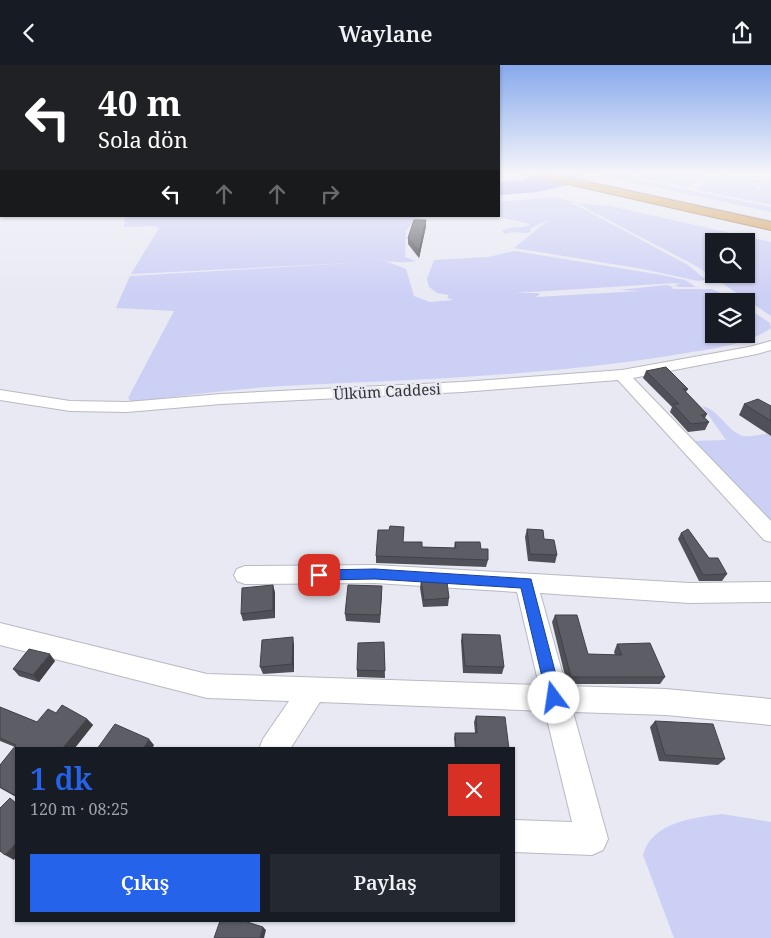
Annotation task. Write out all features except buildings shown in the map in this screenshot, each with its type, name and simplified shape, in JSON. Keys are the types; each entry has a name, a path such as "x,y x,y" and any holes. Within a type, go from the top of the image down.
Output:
{"highway":[{"path":"711,213 771,226"},
{"path":"751,213 771,217"}],"street":[{"name":"Ülküm Caddesi","path":"0,395 70,406 127,407 221,399 462,387 622,375 752,351 771,345"},
{"path":"622,375 771,534"},
{"path":"245,575 375,574 689,593 771,592"},
{"path":"515,836 592,839 554,698 526,583"},
{"path":"0,634 207,686 666,702 771,712"},
{"path":"274,747 312,691"}],"shaded area":[{"path":"500,213 590,213 688,265 705,280 698,281 643,269 514,248 550,219 531,228 530,232 506,234 502,231 509,228 531,224 498,217 500,217"},
{"path":"595,213 640,213 731,233 705,233 705,272"},
{"path":"724,213 738,213 771,220 771,223"},
{"path":"125,217 420,217 422,222 411,225 406,231 405,257 416,261 380,262 388,262 406,269 414,296 430,302 453,300 447,298 449,295 437,293 429,287 427,279 434,260 488,257 515,251 662,275 685,280 696,287 679,287 674,285 681,284 675,283 514,293 540,294 536,297 641,291 619,290 666,285 671,286 673,289 712,289 721,293 705,293 705,343 737,343 674,355 576,368 429,379 263,387 132,402 128,398 174,311 116,308 130,276 370,262 131,274 159,228 152,226 124,227"},
{"path":"755,238 771,242 771,316 755,305 755,293 737,293 722,283 755,283"},
{"path":"755,313 770,323 771,328 755,336"},
{"path":"702,406 714,412 734,431 744,436 771,433 771,521 691,441 726,440"},
{"path":"722,814 771,822 771,938 674,938 643,855 655,835 664,829 686,820"}],"route":[{"path":"319,575 375,574 526,583 554,698"}]}
